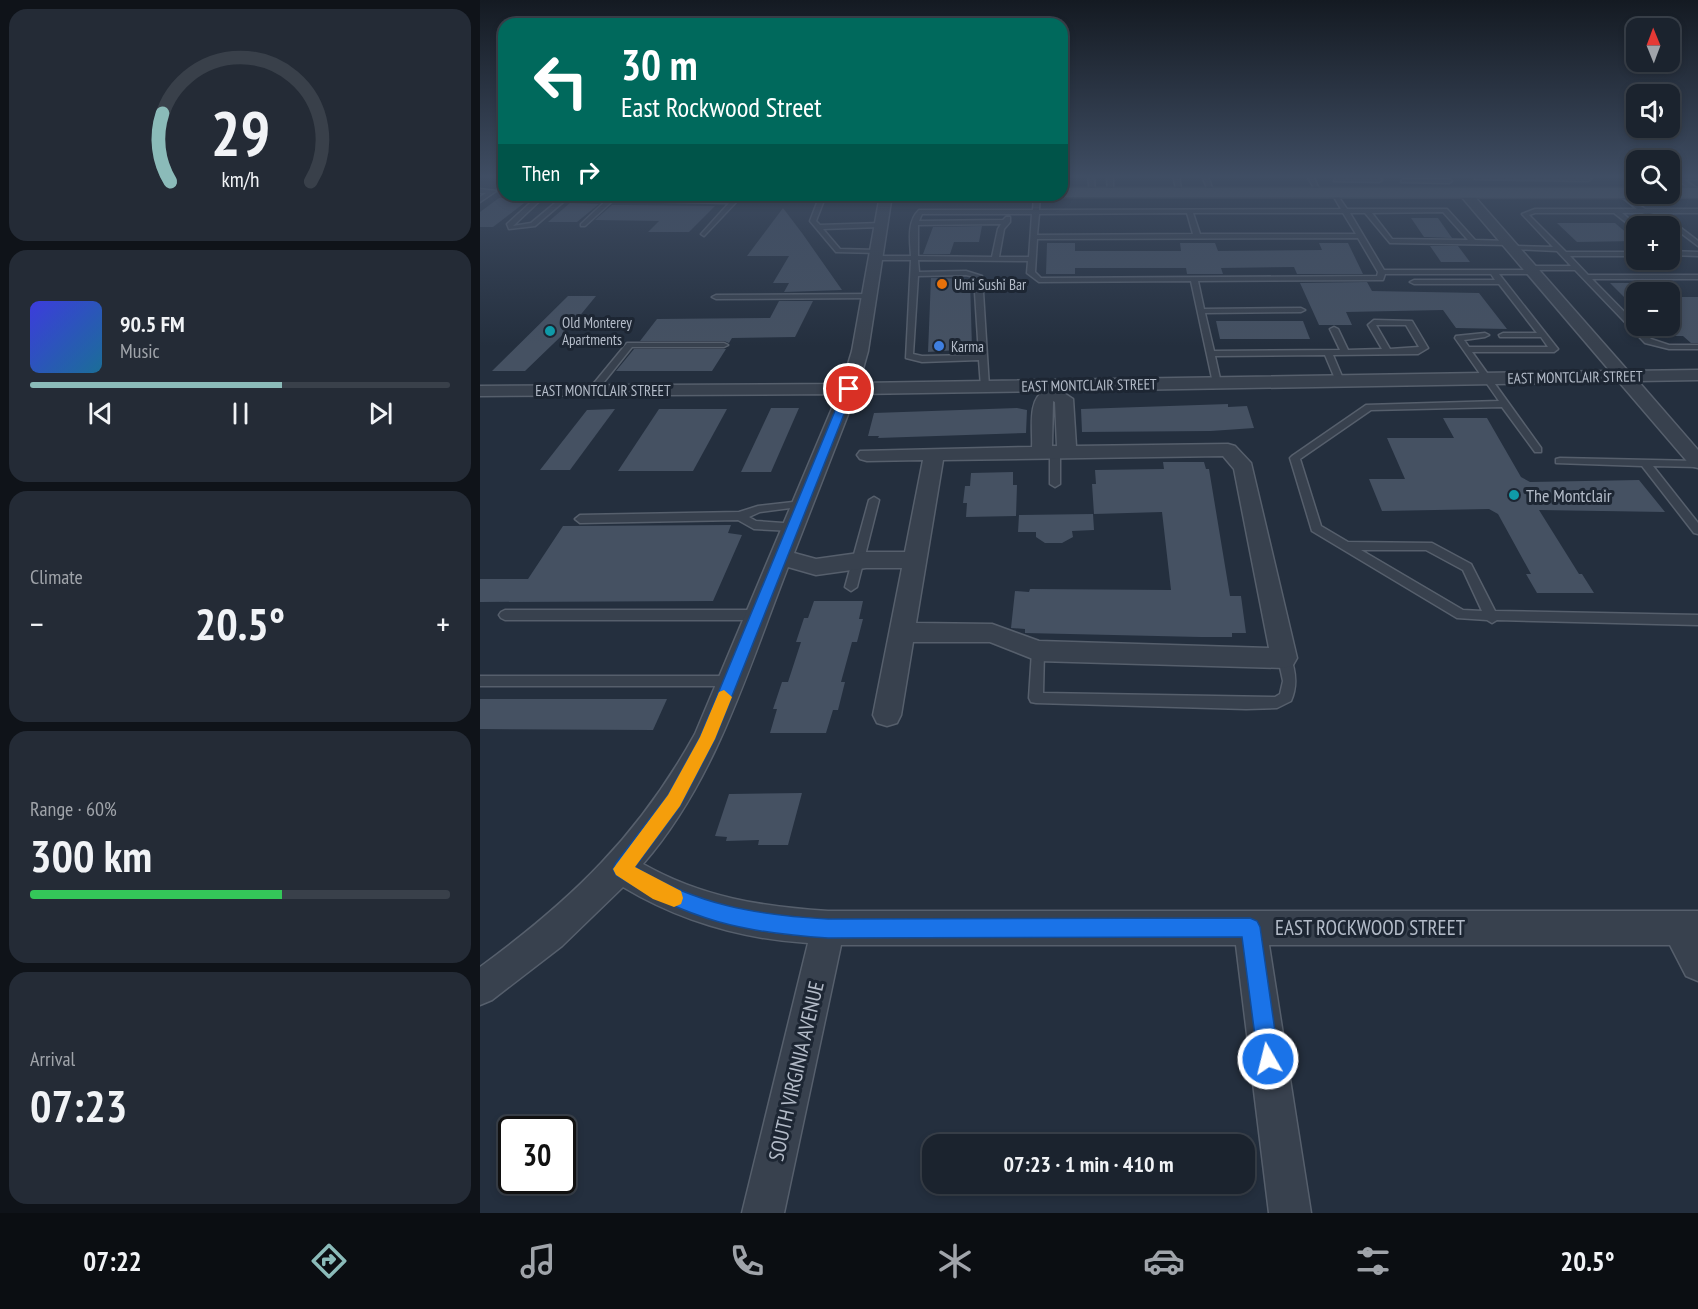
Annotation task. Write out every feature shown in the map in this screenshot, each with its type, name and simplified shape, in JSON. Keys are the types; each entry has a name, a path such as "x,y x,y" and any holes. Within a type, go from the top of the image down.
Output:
{"street":[{"path":"480,988 535,949 622,869 674,800 707,739 757,615 787,561 793,527 849,389 860,351 880,233"},
{"path":"1499,233 1698,463"},
{"name":"EAST MONTCLAIR STREET","path":"480,391 985,387 1052,390 1218,383 1698,375"},
{"path":"1052,390 1043,403 1055,452"},
{"path":"867,455 1228,450 1244,467 1284,658 1038,651 992,633 903,632"},
{"path":"887,715 934,454"},
{"path":"787,561 805,566 846,565 858,561 915,560"},
{"name":"EAST ROCKWOOD STREET","path":"622,869 660,892 739,920 828,928 1689,928"},
{"path":"1250,927 1290,1213"},
{"name":"SOUTH VIRGINIA AVENUE","path":"764,1213 828,928"},
{"path":"1689,928 1698,964"}],"lane":[{"path":"822,233 838,251 913,259 1032,259"},
{"path":"914,233 913,259 915,274 909,356 922,359 983,357"},
{"path":"995,259 1000,233"},
{"path":"1034,233 1031,273 1039,279 1380,278 1382,272 1359,233"},
{"path":"1196,233 1197,237"},
{"path":"1383,233 1387,238 1406,242 1473,242 1561,252 1626,254"},
{"path":"1406,242 1411,235 1456,235 1454,233"},
{"path":"1465,233 1473,242"},
{"path":"1542,233 1648,341 1669,347 1698,347"},
{"path":"1683,233 1698,244"},
{"path":"1034,237 1361,236"},
{"path":"1680,254 1698,254"},
{"path":"1382,272 1493,272 1576,268"},
{"path":"1466,350 1554,349 1493,272"},
{"path":"915,274 966,273 978,276 985,387"},
{"path":"1585,277 1698,277"},
{"path":"1194,279 1218,383"},
{"path":"1414,282 1502,282"},
{"path":"716,297 869,296"},
{"path":"1201,311 1301,310"},
{"path":"1211,354 1418,351 1424,348 1409,323 1374,322 1372,325 1387,351"},
{"path":"1335,329 1345,352"},
{"path":"1485,334 1459,338 1538,450"},
{"path":"1503,334 1544,334"},
{"path":"593,390 630,345 724,345"},
{"path":"1328,352 1340,381"},
{"path":"1505,404 1370,407 1295,458 1316,528 1461,615 1492,618 1698,620"},
{"path":"1055,452 1055,484"},
{"path":"1560,461 1698,463"},
{"path":"1646,464 1698,530"},
{"path":"851,587 874,500"},
{"path":"580,519 740,516 758,509 802,504"},
{"path":"740,516 754,525 793,527"},
{"path":"1344,546 1428,546 1467,567 1492,618"},
{"path":"505,615 757,615"},
{"path":"1038,651 1036,698 1277,702 1286,697 1290,681 1284,658"},
{"path":"480,681 730,681"}],"building":[{"path":"765,233 802,233 842,290 784,292 789,283 773,283 789,256 747,256"},
{"path":"931,233 981,233 979,242 954,242 950,254 923,254"},
{"path":"1421,233 1448,233 1452,238 1424,237"},
{"path":"1567,233 1626,233 1626,241 1577,242"},
{"path":"1047,243 1075,243 1075,251 1181,251 1180,243 1215,243 1218,251 1322,250 1319,243 1348,243 1363,274 1297,274 1294,267 1221,268 1223,274 1187,274 1186,268 1075,268 1075,274 1046,274"},
{"path":"1430,246 1458,246 1470,262 1441,262"},
{"path":"931,278 970,279 972,349 928,352"},
{"path":"1367,282 1372,291 1479,293 1507,329 1456,328 1443,310 1346,312 1352,325 1319,325 1300,283"},
{"path":"1610,283 1626,283 1626,299"},
{"name":"Old Monterey Apartments","path":"568,296 596,296 578,318 580,318 525,371 492,371"},
{"path":"1680,297 1698,297 1698,343 1691,343 1680,336"},
{"path":"779,301 813,301 795,337 732,338 729,343 724,341 640,341 657,319 770,318"},
{"path":"1216,321 1303,321 1310,339 1220,339"},
{"path":"634,349 726,349 712,371 616,371"},
{"path":"1228,404 1228,407 1247,406 1254,428 1211,431 1082,432 1081,409"},
{"path":"771,408 799,408 771,472 741,472"},
{"path":"1017,408 1027,410 1026,433 878,438 879,436 868,436 874,413"},
{"path":"615,409 570,470 540,470 587,410"},
{"path":"659,409 727,409 693,471 618,471"},
{"name":"The Montclair","path":"1443,418 1487,418 1521,477 1530,482 1639,480 1665,512 1539,510 1579,574 1582,574 1594,593 1537,593 1526,574 1531,574 1498,514 1489,509 1382,511 1369,479 1405,479 1387,438 1454,438"},
{"path":"1163,462 1204,462 1206,469 1209,469 1230,596 1241,596 1246,633 1232,633 1232,637 1201,637 1025,633 1025,629 1011,628 1015,591 1029,592 1030,589 1171,590 1162,512 1094,514 1092,484 1096,484 1095,470 1164,469"},
{"path":"1013,472 1013,485 1017,485 1016,516 966,517 967,503 963,503 965,486 970,486 971,473"},
{"path":"1093,514 1094,530 1072,531 1073,537 1062,543 1045,543 1036,537 1036,532 1018,532 1019,515"},
{"path":"731,525 728,533 742,535 713,601 480,602 480,579 528,579 563,526"},
{"path":"814,601 863,601 859,619 863,619 857,642 852,642 841,682 845,682 838,710 833,710 826,733 770,733 777,709 773,709 782,682 788,682 801,642 796,642 804,618 808,618"},
{"path":"480,699 667,699 653,730 480,729"},
{"path":"802,793 788,845 758,845 759,840 726,841 727,837 715,836 729,794"}],"slow traffic":[{"path":"674,898 622,869 653,832 674,800 707,739 724,697"}],"place":[{"name":"Umi Sushi Bar","path":"942,284"},
{"name":"Old Monterey Apartments","path":"550,331"},
{"name":"Karma","path":"939,346"},
{"name":"The Montclair","path":"1514,495"}],"route":[{"path":"849,389 707,739 674,800 653,832 622,869 660,892 699,907 739,920 780,926 828,928 1250,927 1268,1059"}]}
